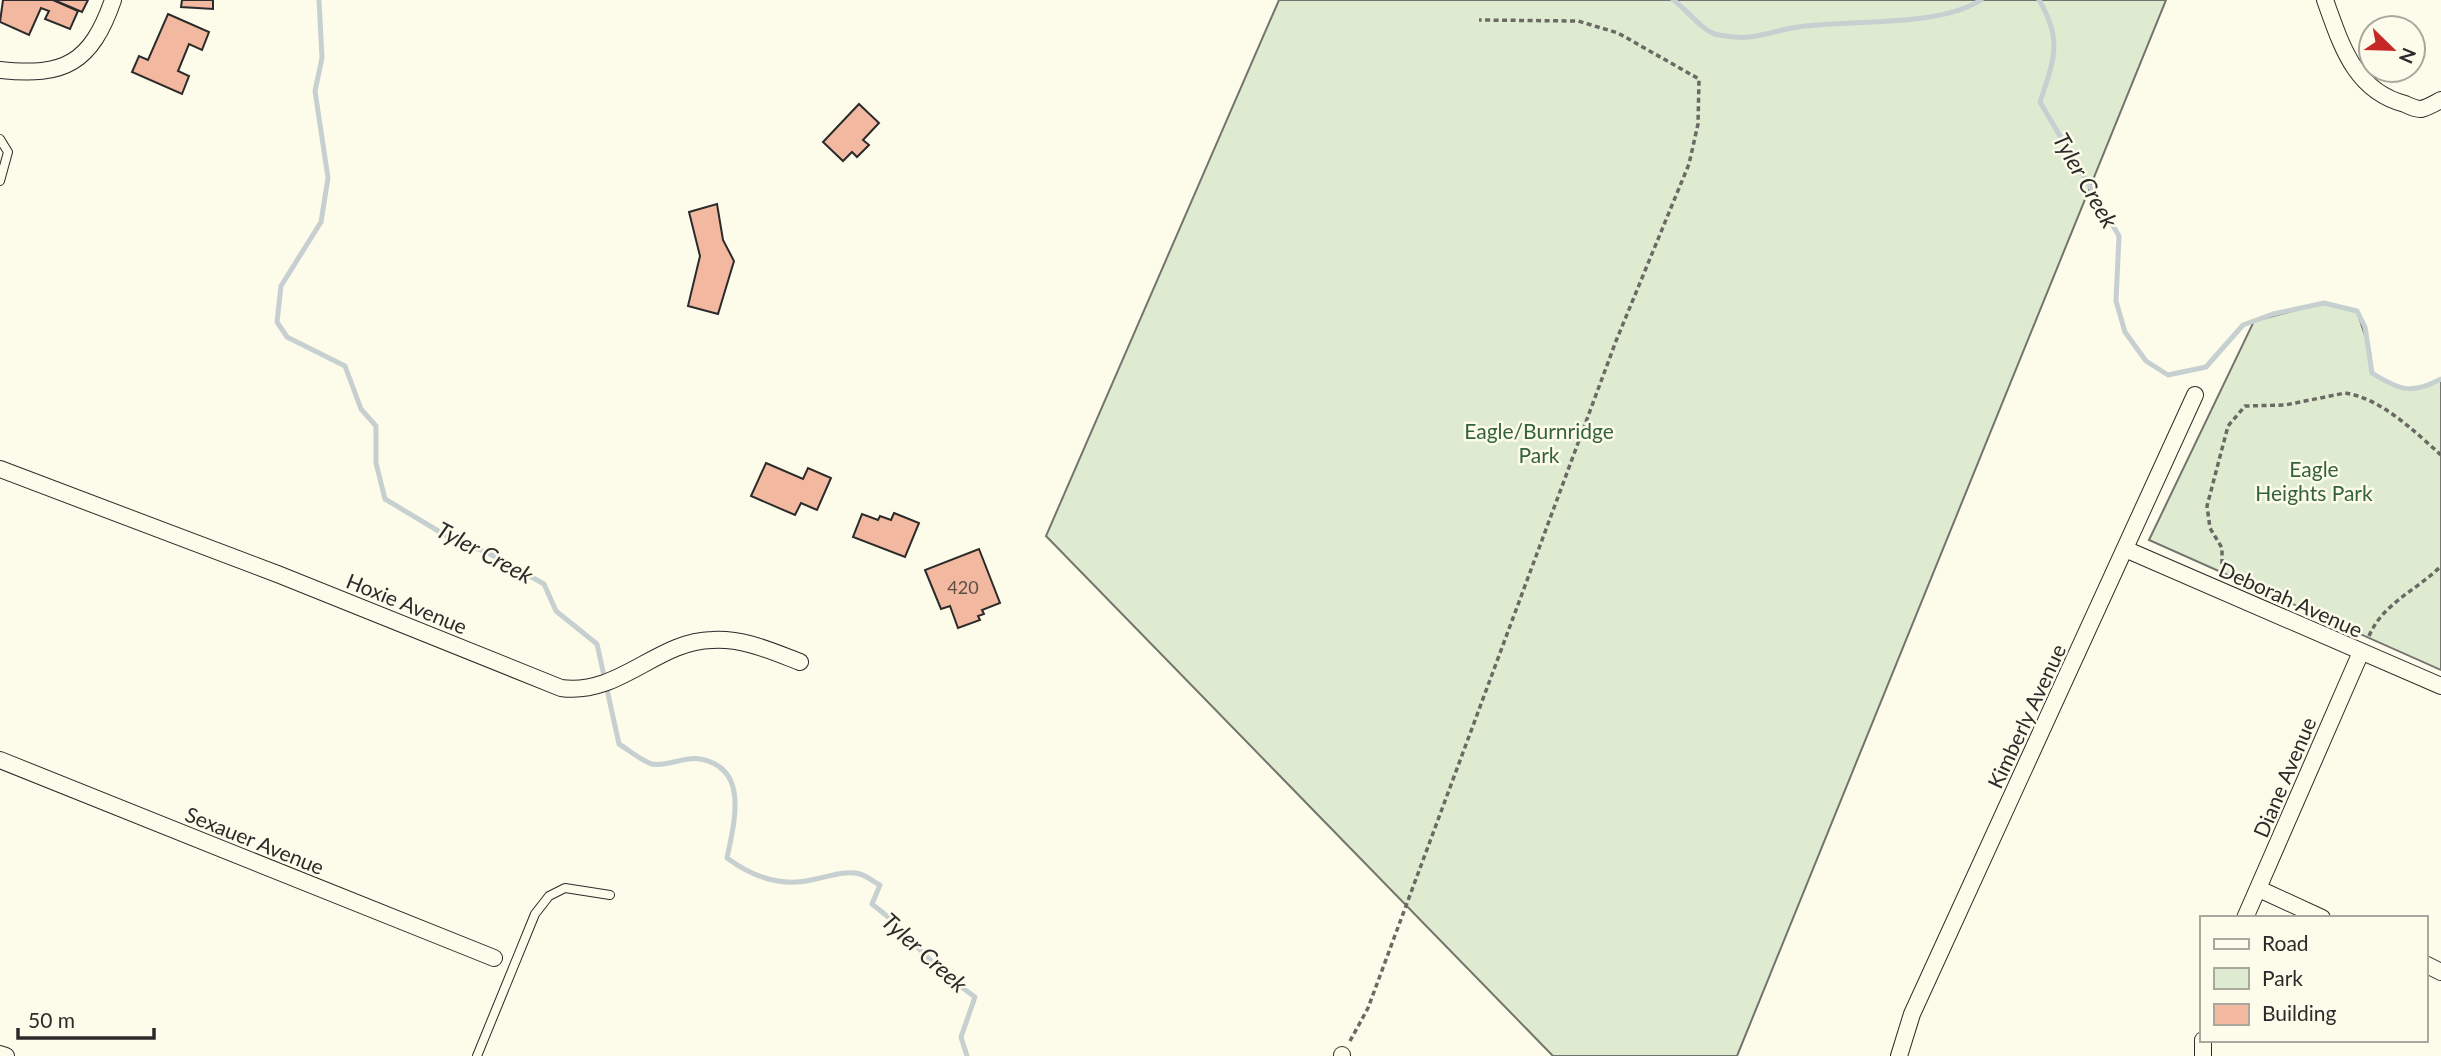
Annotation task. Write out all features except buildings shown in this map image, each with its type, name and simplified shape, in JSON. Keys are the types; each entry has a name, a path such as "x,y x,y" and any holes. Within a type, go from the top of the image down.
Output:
{"street":[{"path":"0,70 34,73 66,66 84,55 100,31 113,0"},
{"path":"2325,0 2345,55 2359,75 2376,91 2396,102 2421,109 2441,100"},
{"name":"Kimberly Avenue","path":"1899,1056 1912,1014 2195,395"},
{"name":"Hoxie Avenue","path":"0,469 280,575 561,688 589,688 618,678 663,655 709,639 738,640 800,662"},
{"name":"Deborah Avenue","path":"2125,549 2441,686"},
{"name":"Diane Avenue","path":"2246,916 2361,652"},
{"name":"Sexauer Avenue","path":"0,760 494,958"},
{"path":"2259,889 2318,916"},
{"path":"0,1054 6,1056"}],"lane":[{"path":"0,139 8,152 0,181"},
{"path":"477,1056 542,903 565,888 610,895"}],"path":[{"path":"1342,1056 1368,1009 1611,354 1689,164 1698,124 1699,79 1618,33 1578,21 1479,20"},
{"path":"2222,564 2222,548 2210,528 2207,506 2228,426 2245,406 2271,407 2354,394 2393,417 2441,455"},
{"path":"2369,636 2386,607 2441,566"}],"green space":[{"name":"Eagle/Burnridge Park","path":"1279,0 2166,0 1737,1056 1553,1056 1046,536"},
{"name":"Eagle Heights Park","path":"2324,303 2357,311 2370,351 2372,374 2398,387 2414,389 2441,379 2441,670 2149,540 2254,321"}],"waterway":[{"name":"Tyler Creek","path":"319,0 322,58 315,91 328,178 321,222 281,286 277,322 287,337 345,366 361,409 376,426 376,463 385,499 445,535 492,555 544,584 556,611 597,644 619,744 652,764 700,759 716,764 726,773 735,799 727,858 758,876 780,882 804,882 855,873 880,885 872,904 945,975 975,997 961,1037 967,1056"},
{"name":"Tyler Creek","path":"1673,0 1713,33 1731,37 1760,36 1798,27 1917,19 1963,9 1981,0"},
{"name":"Tyler Creek","path":"2039,0 2047,14 2054,39 2052,62 2040,102 2119,236 2116,301 2125,332 2146,361 2168,375 2206,367 2243,325 2273,314 2324,303 2357,311 2365,327 2372,373 2398,387 2414,389 2441,379"}]}
